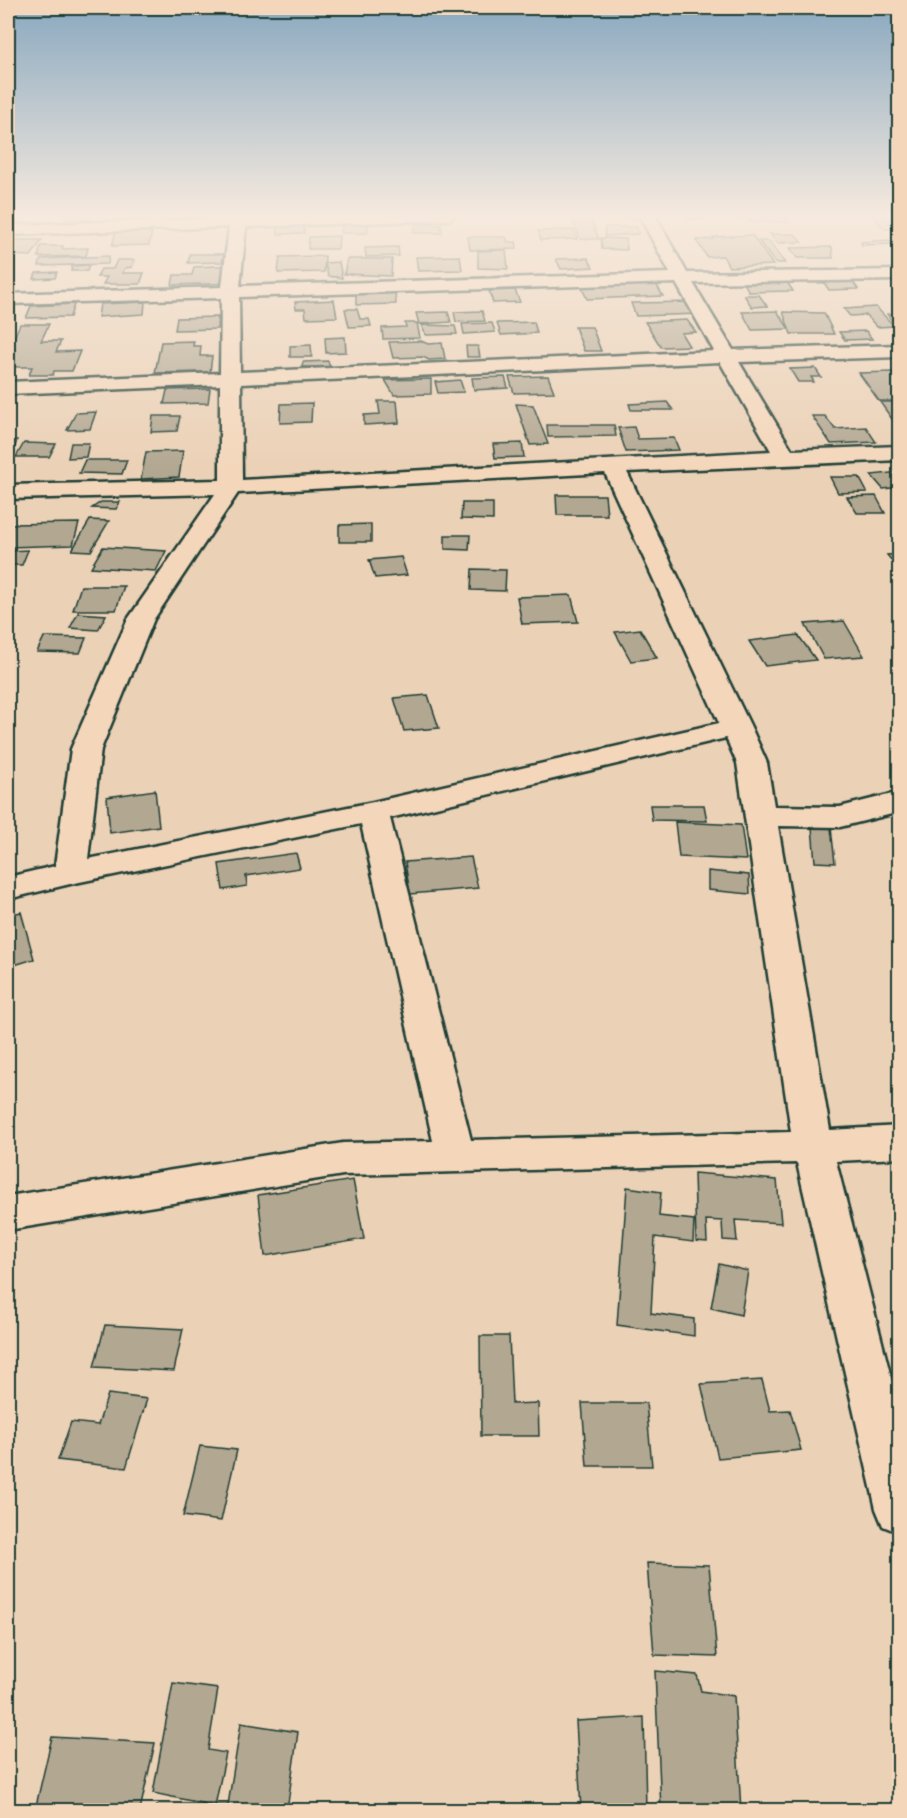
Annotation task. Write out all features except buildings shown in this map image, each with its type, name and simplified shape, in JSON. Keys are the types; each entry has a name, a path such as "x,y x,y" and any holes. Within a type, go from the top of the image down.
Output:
{"street":[{"path":"70,873 86,749 141,619 231,486 230,300"},
{"path":"693,300 785,457"},
{"path":"8,388 728,356 900,351"},
{"path":"8,492 231,486 900,453"},
{"path":"613,466 752,763 813,1147 900,1509"},
{"path":"8,888 70,873 373,812 737,727"},
{"path":"760,815 798,818 842,816 886,803 900,802"},
{"path":"373,812 456,1157"},
{"path":"8,1213 343,1159 813,1147 900,1142"}]}
